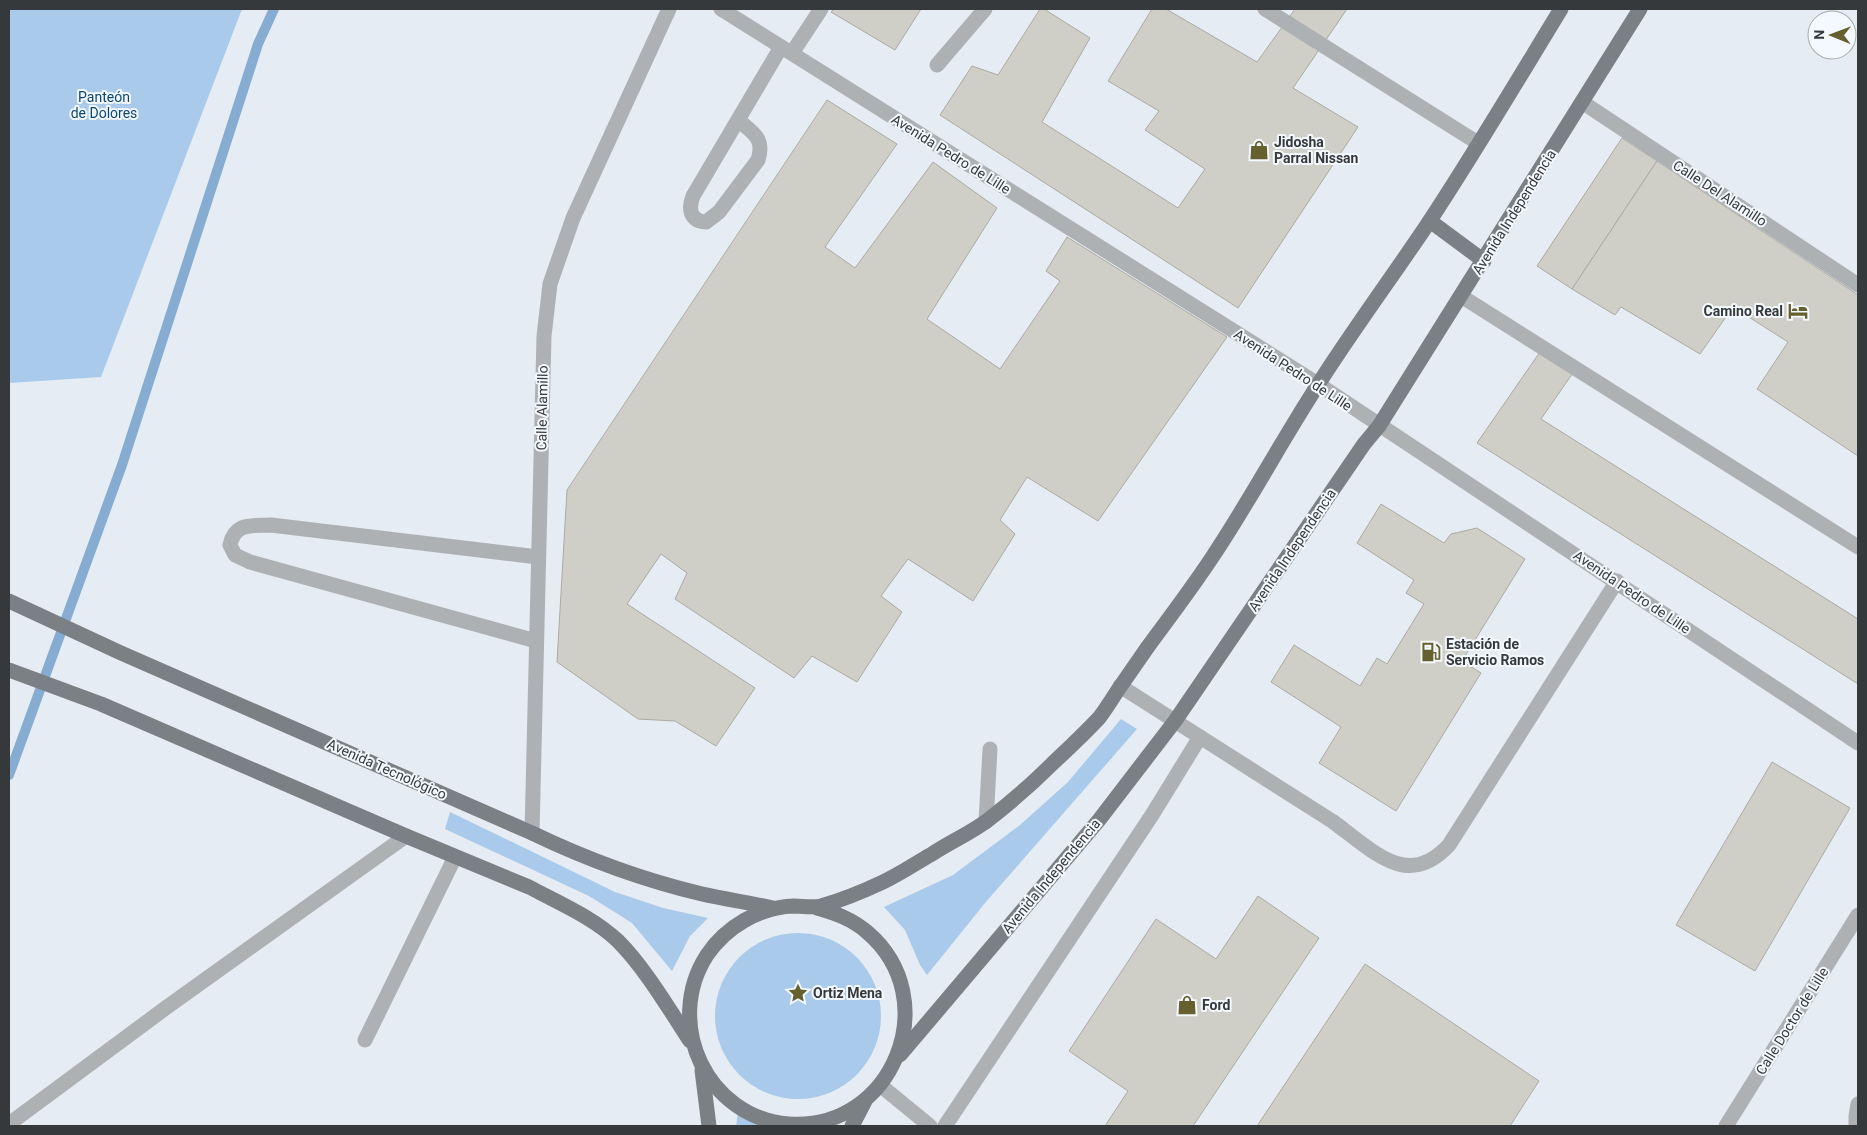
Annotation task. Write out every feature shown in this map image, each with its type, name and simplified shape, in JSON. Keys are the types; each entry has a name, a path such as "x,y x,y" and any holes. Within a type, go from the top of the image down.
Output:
{"main road":[{"path":"817,908 886,881 986,822 1048,768 1100,716 1212,558 1318,384 1430,221 1561,9"},
{"name":"Avenida Independencia","path":"897,1058 1098,820 1175,721 1364,444 1379,426 1640,9"},
{"path":"1430,221 1484,261"},
{"name":"Avenida Tecnológico","path":"9,601 121,653 567,850 616,869 701,894 775,908"},
{"path":"11,671 101,704 406,836 530,887 591,921 617,941 652,984 693,1045 702,1066 717,1088 737,1106 762,1118 788,1124 816,1123 842,1114 865,1100 880,1086 897,1058 904,1031 905,1003 899,976 886,952 867,931 844,916 817,908 796,906 775,908 754,915 735,926 718,941 705,959 695,979 690,1001 693,1045"},
{"path":"702,1066 709,1126"},
{"path":"852,1126 865,1100"}],"street":[{"name":"Calle Alamillo","path":"532,833 544,336 550,284 573,218 669,9"},
{"name":"Avenida Pedro de Lille","path":"721,9 1318,384 1858,742"},
{"path":"738,120 756,136 760,143 761,150 758,160 719,212 706,222 698,221 693,218 690,212 693,196 738,120 786,50 821,9"},
{"path":"937,65 985,9"},
{"path":"1265,9 1478,143"},
{"name":"Calle Del Alamillo","path":"1582,102 1858,285"},
{"path":"1461,296 1858,547"},
{"path":"536,641 250,562 235,555 230,545 236,530 247,526 271,525 538,557"},
{"path":"1120,686 1340,827 1386,859 1403,864 1421,864 1439,856 1449,845 1617,581"},
{"path":"945,1126 1152,815 1200,737"},
{"path":"986,822 990,749"},
{"path":"9,1124 167,1007 406,836"},
{"path":"365,1040 455,856"},
{"name":"Calle Doctor de Lille","path":"1726,1126 1858,915"},
{"path":"880,1086 930,1126"},
{"path":"1856,1126 1858,1104"}],"green space":[{"name":"Panteón de Dolores","path":"9,9 242,9 101,377 9,383"},
{"path":"1121,719 1137,729 985,903 927,975 920,965 905,930 884,907 953,875 1020,825 1068,782"},
{"path":"450,812 615,892 663,908 708,918 690,936 672,971 632,923 589,896 445,829"},
{"path":"806,933 830,939 857,957 875,984 880,1000 880,1032 875,1048 857,1075 844,1085 822,1096 790,1099 766,1093 745,1080 734,1069 718,1040 715,1008 721,984 734,963 745,952 774,936"},
{"path":"739,1106 774,1126 736,1126"}],"building":[{"path":"834,9 921,9 895,50 831,12"},
{"name":"Jidosha Parral Nissan","path":"1040,9 1044,9 1090,38 1042,122 1178,208 1205,169 1145,130 1159,111 1108,81 1152,9 1166,9 1257,62 1295,9 1347,9 1293,88 1358,127 1238,308 940,115 972,66 998,75"},
{"path":"827,100 897,144 825,247 855,268 933,162 997,208 927,319 1000,369 1060,281 1046,271 1067,237 1227,337 1098,521 1027,477 1000,520 1015,534 973,601 908,559 881,596 902,612 857,682 812,656 794,678 675,599 687,573 661,554 627,604 755,688 716,746 675,721 638,719 557,662 567,490"},
{"path":"1622,138 1657,161 1572,289 1537,266"},
{"name":"Camino Real","path":"1657,161 1858,295 1858,456 1757,389 1788,342 1733,307 1700,354 1621,307 1615,315 1572,289"},
{"path":"1542,349 1575,370 1541,419 1858,619 1858,684 1477,443"},
{"name":"Estación de Servicio Ramos","path":"1381,504 1444,543 1451,534 1477,528 1525,559 1462,661 1481,673 1396,811 1319,763 1341,727 1271,682 1294,645 1360,686 1377,658 1387,664 1424,604 1406,593 1414,580 1357,543"},
{"path":"1772,762 1850,808 1755,971 1676,925"},
{"name":"Ford","path":"1258,896 1319,938 1193,1126 1105,1126 1128,1091 1069,1051 1156,919 1216,959"},
{"path":"1365,964 1539,1081 1510,1126 1257,1126"}],"waterway":[{"path":"9,775 122,465 258,44 274,9"}],"place":[{"name":"Jidosha Parral Nissan","path":"1259,150"},
{"name":"Camino Real","path":"1798,311"},
{"name":"Estación de Servicio Ramos","path":"1431,652"},
{"name":"Ortiz Mena","path":"798,993"},
{"name":"Ford","path":"1187,1005"}]}
